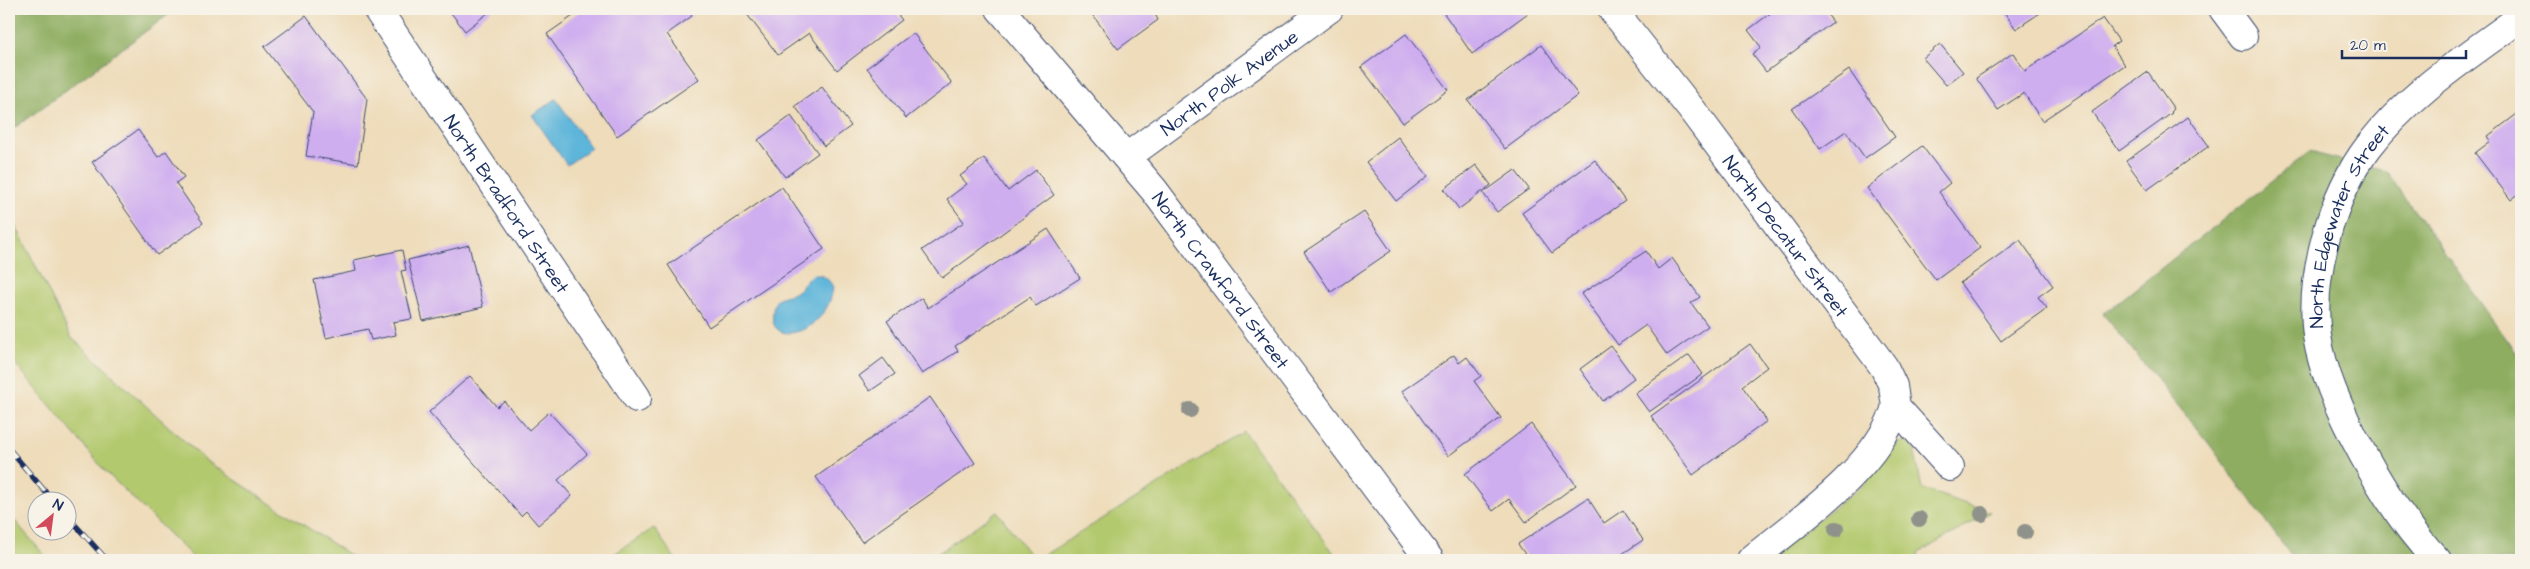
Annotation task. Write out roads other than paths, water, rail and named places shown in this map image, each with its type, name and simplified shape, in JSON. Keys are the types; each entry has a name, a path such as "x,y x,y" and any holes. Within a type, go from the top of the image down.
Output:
{"street":[{"name":"North Bradford Street","path":"377,9 637,398"},
{"name":"North Crawford Street","path":"1000,9 1128,156 1430,560"},
{"name":"North Polk Avenue","path":"1128,156 1329,9"},
{"name":"North Decatur Street","path":"1612,9 1692,110 1884,368 1893,386 1896,406 1950,467"},
{"path":"2223,9 2244,36"},
{"name":"North Edgewater Street","path":"2437,560 2401,518 2364,456 2331,386 2317,335 2316,293 2335,206 2368,146 2406,107 2437,80 2521,17"},
{"path":"1751,560 1865,462 1891,423 1896,406"}],"water":[{"path":"556,99 591,148 567,165 532,115"},
{"path":"813,275 825,278 833,287 829,303 821,316 811,325 799,331 788,333 779,331 774,324 773,310 775,302 779,298 795,292"}],"railway":[{"path":"9,449 46,492"},
{"path":"78,528 107,560"}]}
